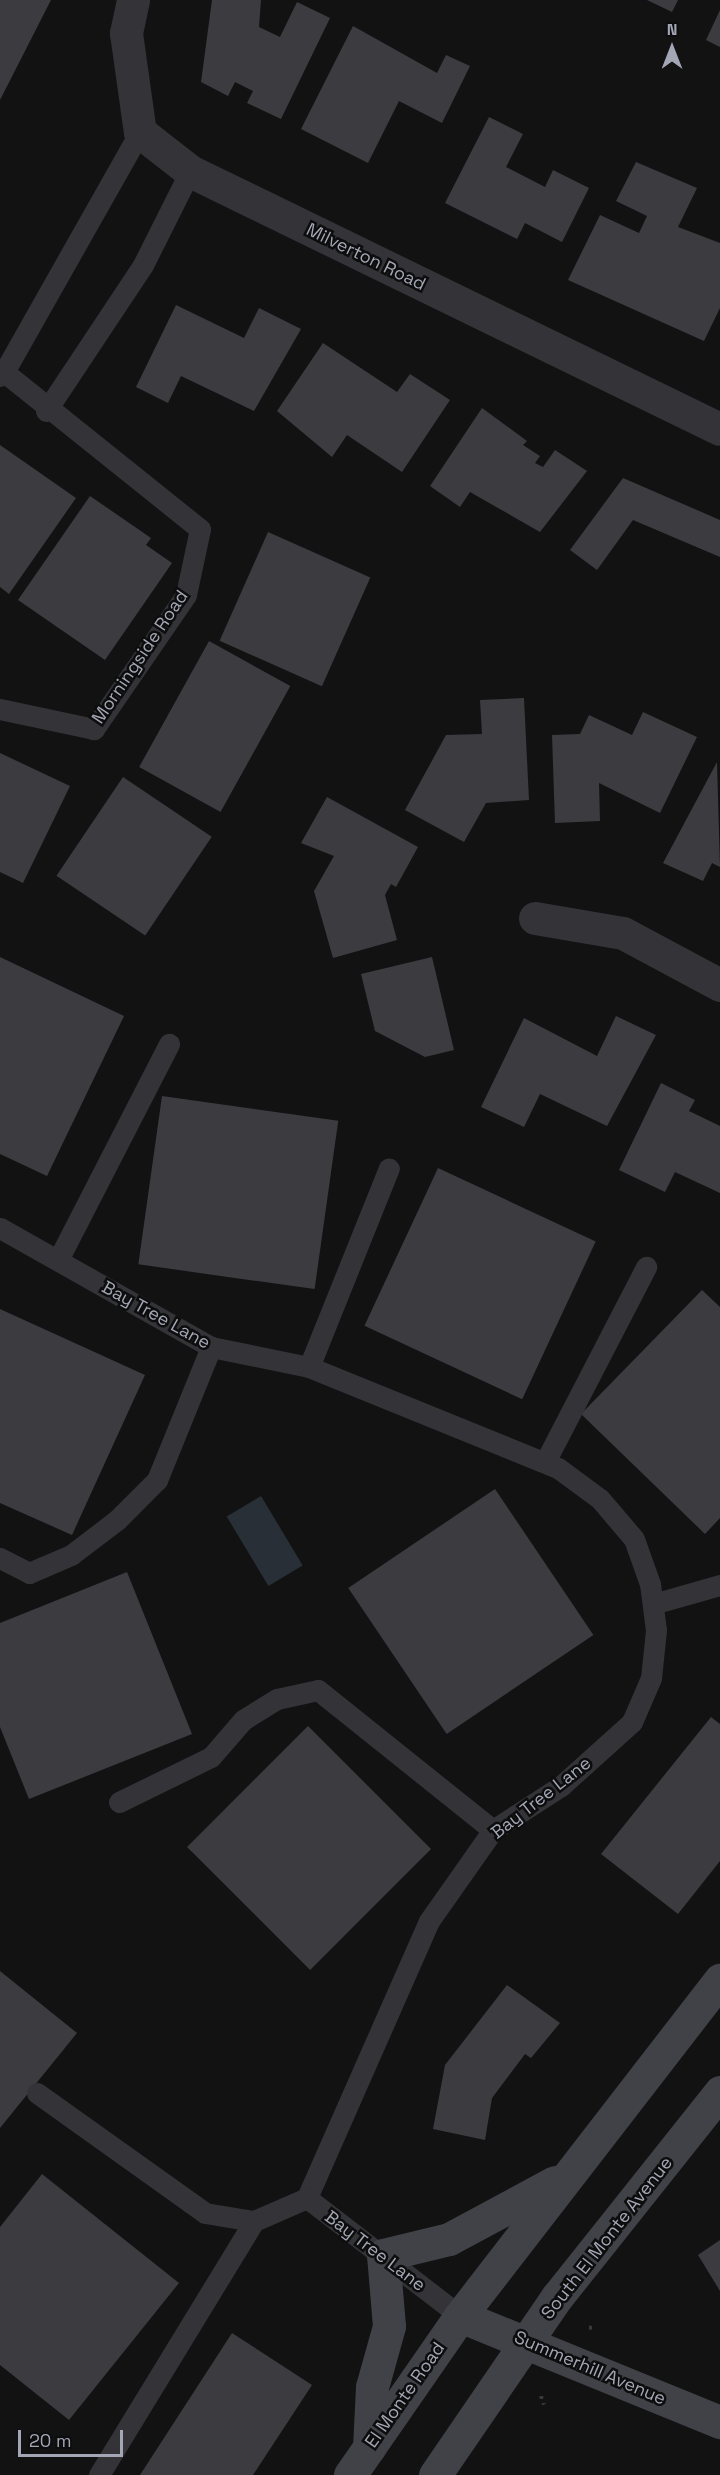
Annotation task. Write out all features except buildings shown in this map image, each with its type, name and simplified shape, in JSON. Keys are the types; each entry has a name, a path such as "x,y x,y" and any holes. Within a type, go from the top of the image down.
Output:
{"main road":[{"path":"460,2316 564,2177 720,1980"},
{"name":"South El Monte Avenue","path":"435,2475 557,2297 720,2092"},
{"path":"369,2448 372,2387 389,2326 382,2255 449,2239 564,2177"},
{"name":"Summerhill Avenue","path":"460,2316 529,2341 720,2422"},
{"name":"El Monte Road","path":"350,2475 460,2316"}],"street":[{"path":"133,0 126,33 140,132"},
{"name":"Milverton Road","path":"140,132 190,171 720,429"},
{"path":"535,918 623,933 720,985"}],"lane":[{"name":"Morningside Road","path":"0,709 94,729 186,595 200,529 46,411 2,374 140,132"},
{"path":"46,411 143,265 190,171"},
{"path":"58,1260 169,1044"},
{"path":"309,1367 389,1168"},
{"name":"Bay Tree Lane","path":"0,1228 211,1347 309,1367 545,1462 600,1499 634,1539 653,1604 651,1678 632,1722 561,1786 494,1830 429,1921 307,2198 460,2316"},
{"path":"545,1462 646,1267"},
{"path":"0,1558 29,1573 71,1555 117,1520 157,1480 211,1347"},
{"path":"653,1604 720,1585"},
{"path":"119,1802 211,1757 243,1720 277,1699 318,1690 494,1830"},
{"path":"37,2093 206,2212 254,2221 307,2198"},
{"path":"99,2475 254,2221"}],"path":[{"path":"541,2396 544,2405"}],"shaded area":[{"path":"261,1496 303,1565 268,1586 227,1517"}]}
